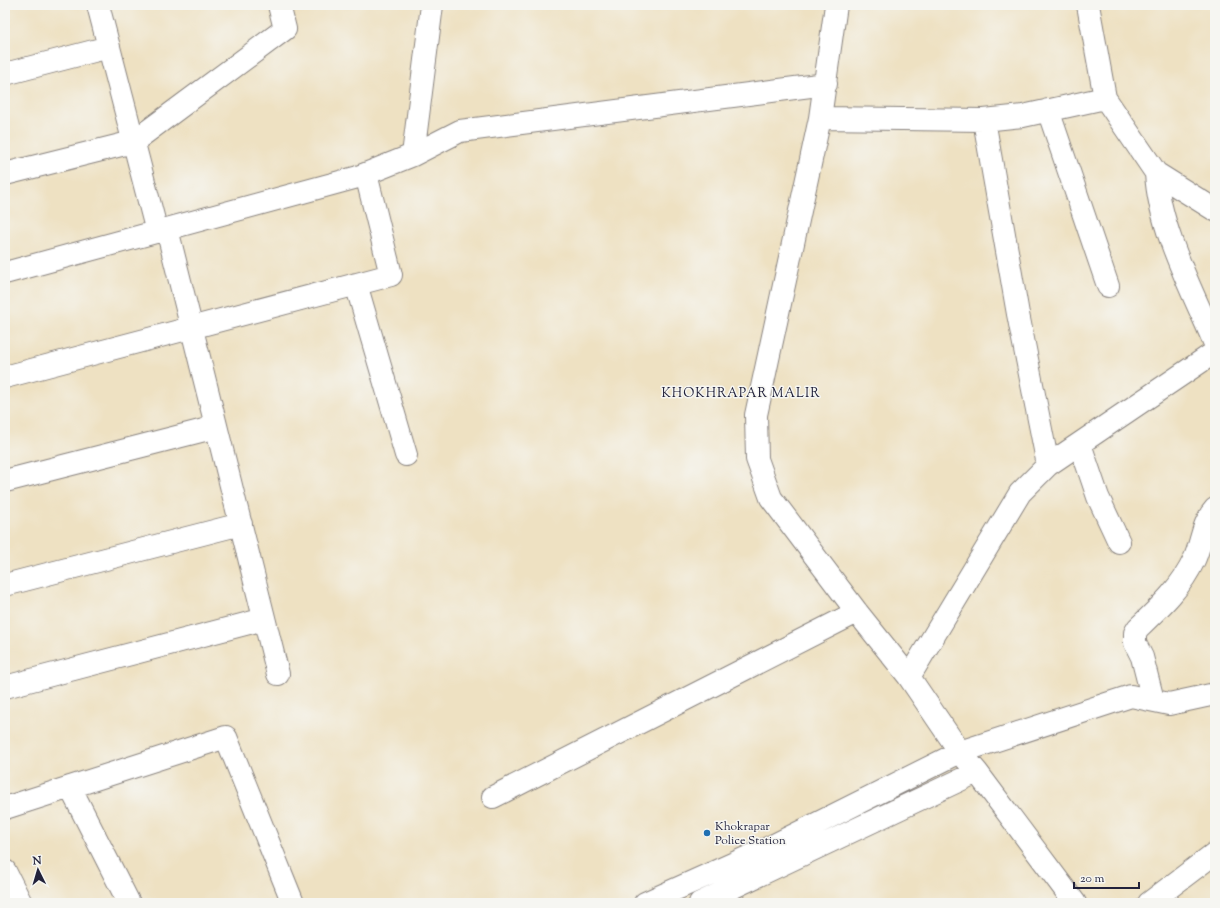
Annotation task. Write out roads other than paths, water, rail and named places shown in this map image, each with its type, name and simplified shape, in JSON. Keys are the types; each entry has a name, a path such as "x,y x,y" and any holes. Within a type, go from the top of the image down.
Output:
{"street":[{"path":"98,5 133,142 192,328 278,674"},
{"path":"5,174 133,142 285,29 279,5"},
{"path":"413,155 432,5"},
{"path":"836,5 820,118 756,415 757,459 771,498 857,612 909,677 960,752 977,772 1075,903"},
{"path":"1088,5 1105,98 1156,173 1215,210"},
{"path":"5,74 109,47"},
{"path":"5,273 366,174 413,155 460,131 826,84"},
{"path":"820,118 984,120 1048,110 1105,98"},
{"path":"1048,110 1108,286"},
{"path":"984,120 1018,314 1048,465"},
{"path":"1156,173 1157,189 1166,227 1215,344"},
{"path":"5,377 391,275 366,174"},
{"path":"356,284 406,455"},
{"path":"909,677 1020,493 1048,465 1215,352"},
{"path":"5,481 216,427"},
{"path":"1080,444 1098,497 1119,542"},
{"path":"1153,700 1145,668 1135,643 1135,632 1181,584 1195,559 1206,525 1215,509"},
{"path":"5,585 241,524"},
{"path":"493,797 857,612"},
{"path":"5,687 264,619"},
{"path":"645,903 768,848 960,752 1131,696 1169,704 1215,694"},
{"path":"5,808 226,737 294,903"},
{"path":"691,883 700,903 977,772"},
{"path":"70,787 129,903"},
{"path":"1149,903 1215,853"},
{"path":"5,871 21,903"}],"place":[{"name":"Khokrapar Police Station","path":"707,833"}],"district":[{"name":"KHOKHRAPAR MALIR","path":"741,392"}]}
